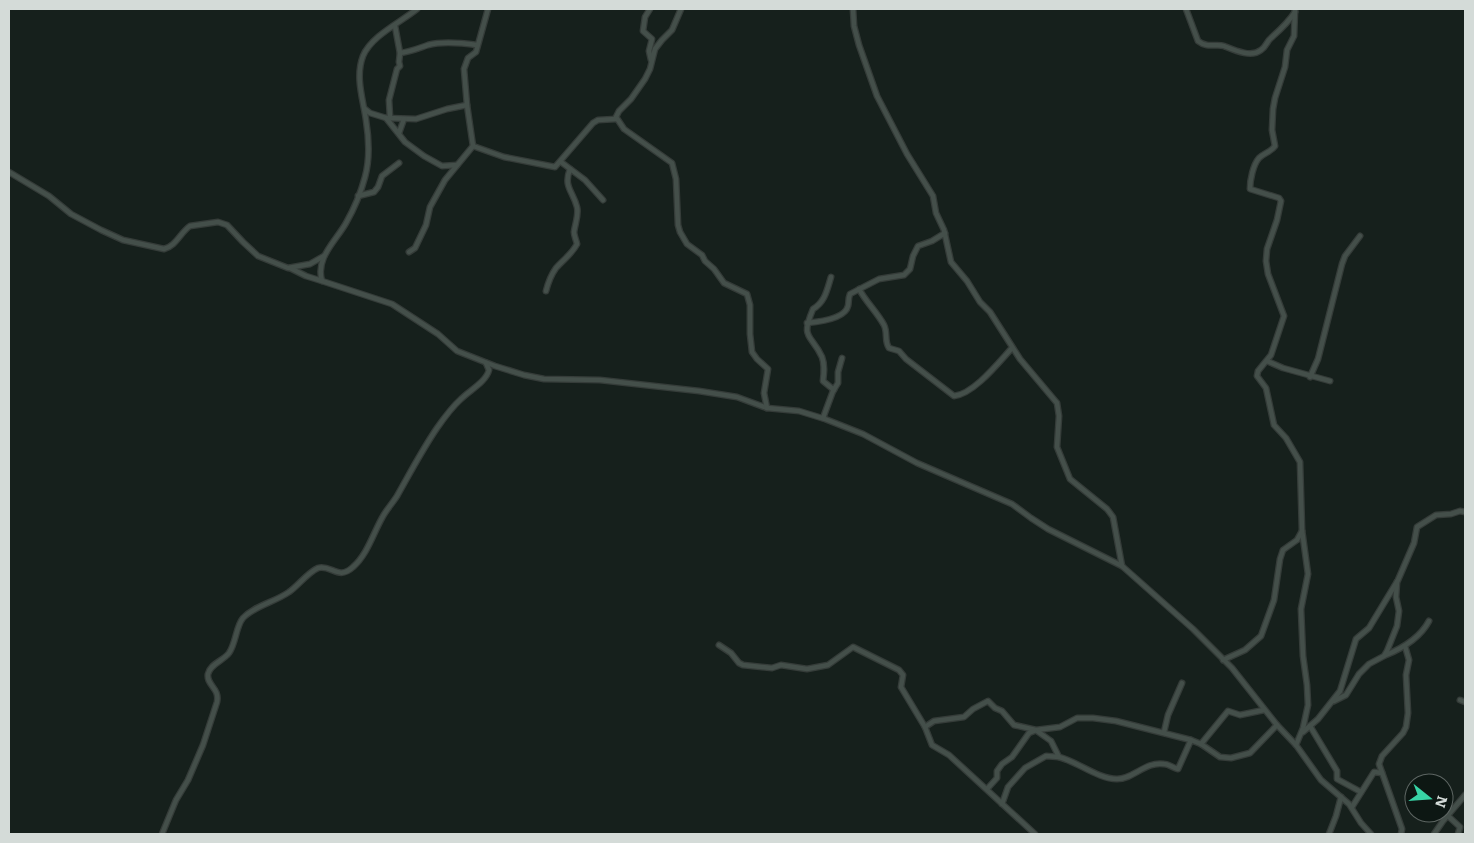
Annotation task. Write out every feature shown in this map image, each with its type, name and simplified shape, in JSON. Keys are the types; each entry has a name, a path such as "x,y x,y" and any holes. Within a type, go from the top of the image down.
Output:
{"street":[{"path":"322,280 321,268 324,256 343,228 358,196 364,181 368,161 368,136 360,77 364,55 379,36 417,9"},
{"path":"409,252 415,248 427,223 432,203 445,180 472,146 464,70 467,59 476,53 488,9"},
{"path":"650,9 645,17 642,31 652,39 649,51 652,62"},
{"path":"616,119 619,111 631,99 645,79 655,50 670,33 681,9"},
{"path":"853,9 856,35 877,96 907,154 933,196 936,213 945,233 951,262 980,302 990,312 1020,359 1057,403 1059,416 1057,447 1067,474 1070,479 1113,517 1122,566"},
{"path":"1186,9 1200,43 1214,47 1222,46 1235,52 1254,54 1262,50 1283,29 1296,9"},
{"path":"1296,9 1294,36 1287,50 1285,67 1275,98 1272,124 1275,146 1258,160 1250,187 1251,189 1279,198 1281,201 1267,249 1266,261 1268,274 1284,316 1273,352 1258,370 1257,376 1266,388 1274,425 1286,438 1300,462 1302,530 1308,574 1301,609 1303,656 1308,700 1302,732 1296,745"},
{"path":"395,26 400,53 400,67 397,69 389,100 388,122 407,144 437,164 444,166 457,165"},
{"path":"400,53 437,44 460,42 477,45"},
{"path":"364,108 370,113 388,117 417,119 424,115 447,109 467,106"},
{"path":"399,133 404,118"},
{"path":"472,146 495,155 550,168 555,167 561,162 593,123 598,120 616,119"},
{"path":"616,119 624,129 671,161 676,179 678,225 682,237 694,250 702,255 724,283 729,287 744,291 748,296 752,352 768,369 764,393 768,408"},
{"path":"561,162 589,184 603,200"},
{"path":"358,196 374,192 382,176 398,163"},
{"path":"546,291 556,268 567,258 577,244 574,235 577,206 574,196 567,185 567,176 570,169"},
{"path":"9,172 41,191 71,214 118,238 164,249 173,245 190,226 218,222 227,225 258,256 306,276 392,304 438,334 458,351 486,363 538,378 646,384 728,396 768,408 792,409 823,418 863,434 918,463 1009,502 1048,529 1122,566 1193,629 1242,680 1264,710 1296,745 1326,785 1352,807 1361,823 1371,834"},
{"path":"808,323 842,314 848,307 850,294 879,279 904,275 910,268 918,246 932,241 945,233"},
{"path":"1310,377 1318,359 1342,264 1345,256 1360,236"},
{"path":"288,268 310,264 324,256"},
{"path":"831,276 825,297 813,309 806,334 823,361 823,381 834,390"},
{"path":"859,289 885,326 886,344 889,348 899,351 906,359 954,396 960,395 974,386 1012,348"},
{"path":"823,418 838,383 838,372 842,358"},
{"path":"1267,361 1310,377 1330,381"},
{"path":"162,834 199,754 217,702 218,694 208,680 208,673 215,664 227,656 233,647 242,619 290,592 316,569 325,568 340,573 346,572 353,567 364,552 412,467 437,429 460,399 487,376 490,370 486,363"},
{"path":"1302,732 1310,726 1340,690 1356,639 1369,628 1403,572 1414,542 1417,526 1436,515 1452,514 1460,511 1465,512"},
{"path":"1223,660 1245,650 1261,636 1274,600 1280,559 1284,550 1297,540 1302,530"},
{"path":"1386,654 1397,626 1399,611 1396,597 1397,582"},
{"path":"1332,701 1346,695 1359,674 1369,664 1405,646 1417,636 1429,621"},
{"path":"719,645 731,653 743,665 773,668 781,665 807,668 828,665 849,648 856,647 902,672 901,687 925,727 933,746 949,755 1035,834"},
{"path":"1401,834 1401,824 1379,765 1380,760 1405,731 1407,722 1406,675 1409,658 1405,646"},
{"path":"1164,732 1168,715 1182,682"},
{"path":"1460,700 1465,702"},
{"path":"925,727 934,721 964,717 973,709 988,702 994,708 1002,711 1014,724 1035,730 1049,739 1059,757"},
{"path":"1201,744 1228,711 1240,715 1264,710"},
{"path":"987,789 997,778 997,771 1002,764 1012,757 1029,733 1035,730 1060,727 1078,717 1116,721 1164,732 1201,744 1224,758 1245,755 1253,750 1277,725"},
{"path":"1310,726 1337,771 1337,779 1361,792"},
{"path":"1002,804 1008,787 1025,768 1048,755 1071,760 1092,771 1119,779 1151,764 1164,764 1178,769 1191,740"},
{"path":"1352,807 1374,772 1382,773"},
{"path":"1454,809 1465,795"},
{"path":"1329,834 1341,798"},
{"path":"1454,822 1460,827 1458,834"},
{"path":"1434,834 1443,823"}]}
